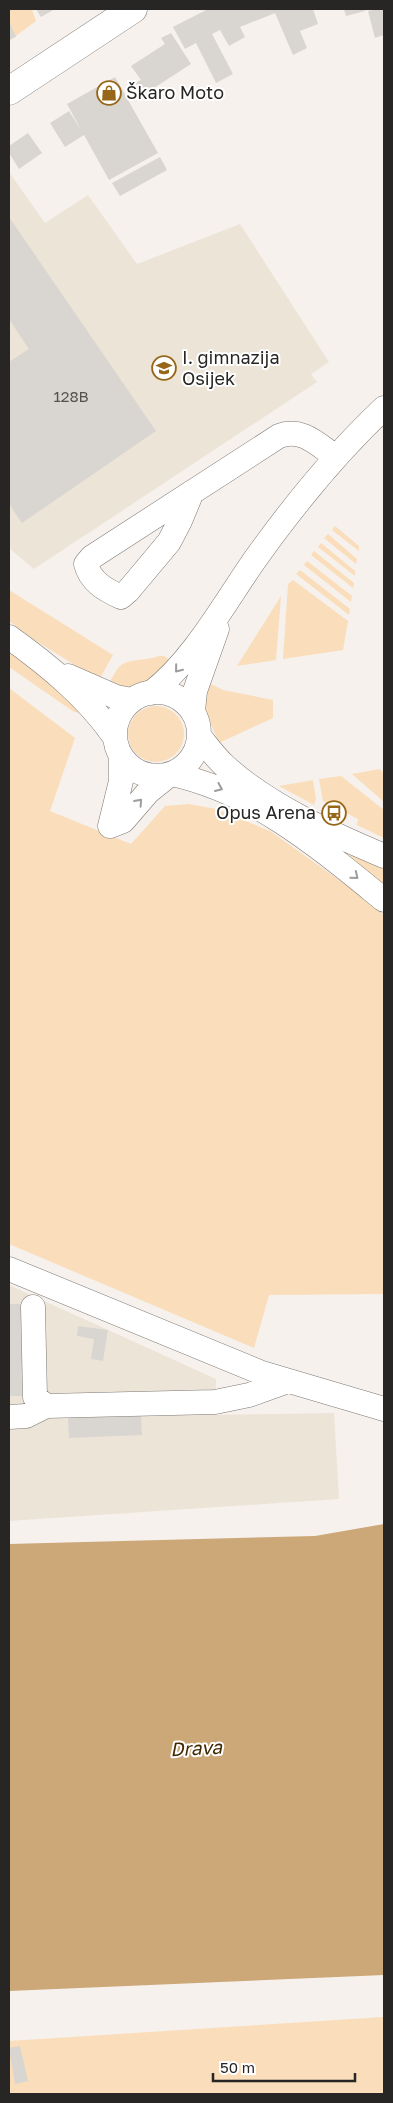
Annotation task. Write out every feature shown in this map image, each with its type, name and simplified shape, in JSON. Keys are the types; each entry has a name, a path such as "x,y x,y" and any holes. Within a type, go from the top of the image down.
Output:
{"main road":[{"path":"9,91 130,10"}],"street":[{"path":"51,668 116,697 142,696 171,694 183,700 193,711 198,723 200,737 197,750 190,762 148,792 123,821 110,826 121,781 116,722 122,709 142,696 176,672 288,516 336,457 384,408"},
{"path":"192,492 169,542 128,591 121,597 109,592 94,579 89,573 86,564 92,557 192,492 279,436 289,432 303,435 336,457"},
{"path":"193,711 198,681 227,601"},
{"path":"9,636 51,668 103,720 130,768 154,777 170,775 197,779 216,786 281,821 304,836 384,900"},
{"path":"200,737 224,766 258,790 333,834 384,856"},
{"path":"9,1269 252,1370 384,1408"},
{"path":"34,1307 35,1397 46,1406"},
{"path":"9,1417 26,1416 46,1406 215,1402 250,1395 288,1381"}],"shaded area":[{"path":"9,9 32,9 36,21 9,41"},
{"name":"I. gimnazija Osijek","path":"9,172 45,223 88,195 137,264 240,224 329,362 311,374 317,382 34,569 9,548"},
{"path":"335,526 359,546 359,551 332,530"},
{"path":"328,534 357,559 356,564 324,538"},
{"path":"321,543 355,571 355,576 318,547"},
{"path":"314,551 354,583 353,588 311,555"},
{"path":"307,561 352,596 351,602 304,565"},
{"path":"300,570 350,609 349,615 296,574"},
{"path":"293,580 348,621 343,650 283,659 288,584"},
{"path":"9,590 113,655 99,680 28,636 9,621"},
{"path":"281,596 276,660 237,666"},
{"path":"9,650 53,684 82,713 74,712 9,667"},
{"path":"164,656 174,663 144,683 128,687 109,683 124,663"},
{"path":"203,680 223,690 273,700 273,718 219,743 205,710"},
{"path":"9,688 75,738 50,811 131,844 165,806 189,804 216,809 270,831 349,887 384,915 384,1294 269,1295 254,1348 9,1244"},
{"path":"156,706 167,708 176,714 182,723 184,734 182,745 176,754 167,760 156,762 145,760 136,754 130,745 128,734 130,723 136,714 145,708"},
{"path":"380,769 384,774 384,802 352,774"},
{"path":"341,776 384,810 384,838 357,825 358,819 323,801 319,779"},
{"path":"313,780 316,799 314,805 279,786"},
{"path":"354,852 384,866 384,889 347,858"},
{"path":"9,1285 216,1379 215,1415 334,1413 339,1499 9,1521"},
{"path":"384,2017 384,2094 9,2094 9,2041"}],"water":[{"name":"Drava","path":"384,1524 384,1975 9,1991 9,1544 315,1536"}],"building":[{"path":"36,9 55,9 41,17"},
{"path":"208,9 313,9 318,24 300,31 307,48 293,55 275,13 240,27 245,37 229,46 220,30 212,34 233,74 216,83 196,43 185,49 173,27"},
{"path":"344,9 364,9 365,11 346,16"},
{"path":"384,9 384,35 375,38 368,11"},
{"path":"9,21 16,37 9,40"},
{"path":"171,33 191,64 143,95 136,83 141,80 131,66 165,44 161,38"},
{"path":"115,77 158,153 109,180 84,135 65,147 50,123 69,111 81,130 67,104"},
{"path":"28,133 42,153 19,169 9,153 9,146"},
{"path":"160,157 167,170 120,196 112,183"},
{"path":"9,217 156,431 22,523 9,504 9,362 29,349 9,319"},
{"path":"9,1304 23,1304 22,1396 9,1396"},
{"path":"78,1326 108,1330 103,1361 91,1359 94,1339 77,1336"},
{"path":"141,1416 142,1435 69,1438 68,1418"},
{"path":"20,2046 28,2081 15,2084 9,2048"}],"place":[{"name":"Škaro Moto","path":"109,93"},
{"name":"I. gimnazija Osijek","path":"164,368"},
{"name":"Opus Arena","path":"334,813"}]}
